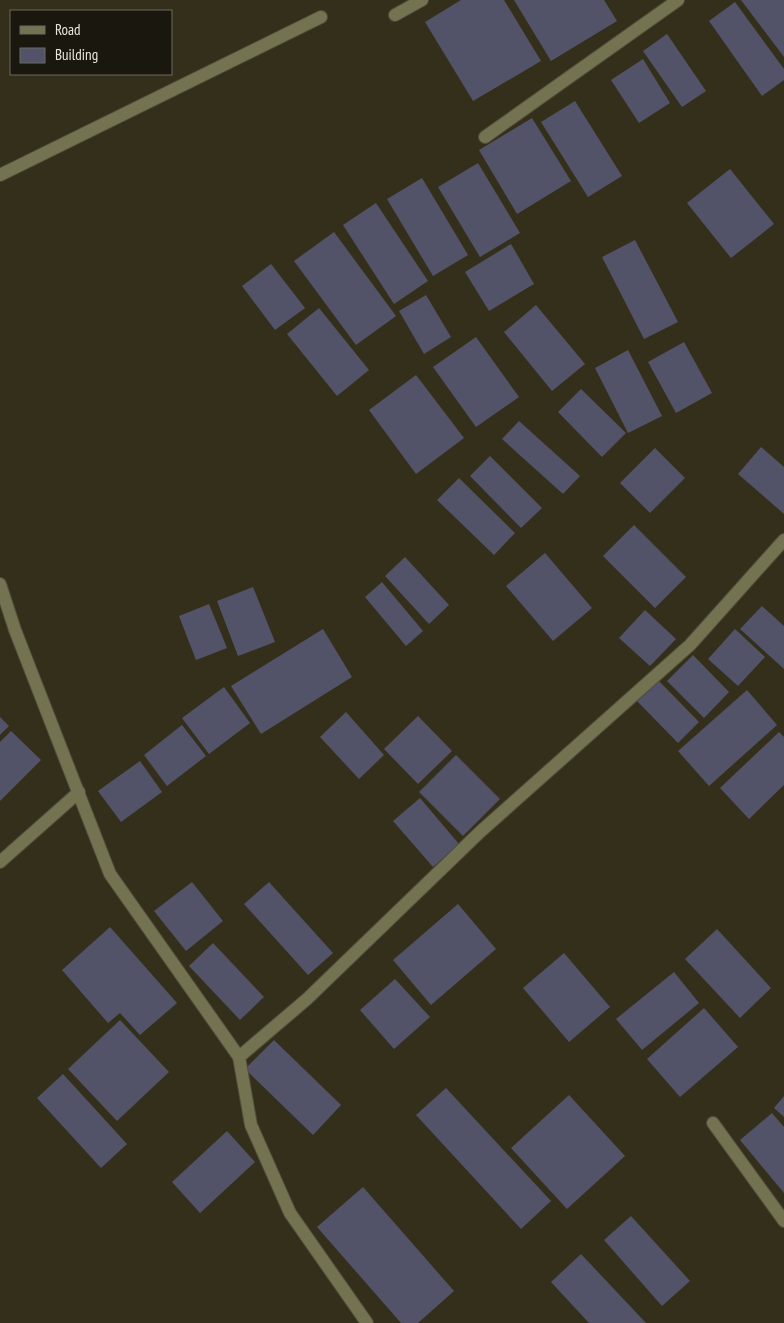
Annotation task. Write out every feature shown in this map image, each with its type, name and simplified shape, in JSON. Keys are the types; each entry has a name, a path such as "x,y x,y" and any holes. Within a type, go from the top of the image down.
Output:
{"street":[{"path":"395,16 422,0"},
{"path":"485,137 678,0"},
{"path":"0,175 321,18"},
{"path":"240,1058 306,999 480,832 690,645 784,540"},
{"path":"0,584 15,630 110,874 240,1058 251,1126 290,1213 366,1323"},
{"path":"0,862 79,792"},
{"path":"713,1123 784,1221"}],"building":[{"path":"461,0 504,0 541,61 473,101 425,22"},
{"path":"514,0 604,0 617,21 551,61"},
{"path":"741,0 784,0 784,57"},
{"path":"735,2 784,69 784,80 762,96 709,21"},
{"path":"667,34 706,91 682,107 643,51"},
{"path":"643,59 670,103 639,123 611,80"},
{"path":"575,101 622,176 588,197 541,122"},
{"path":"532,118 571,181 517,214 479,150"},
{"path":"478,163 520,233 480,257 438,187"},
{"path":"730,169 774,224 731,258 687,203"},
{"path":"422,178 468,255 433,276 387,199"},
{"path":"376,203 428,281 394,304 343,225"},
{"path":"334,232 396,316 356,345 294,261"},
{"path":"635,240 678,322 644,339 602,257"},
{"path":"511,244 534,284 489,311 465,272"},
{"path":"271,264 305,308 275,330 242,286"},
{"path":"426,295 451,337 424,354 399,311"},
{"path":"536,305 585,364 552,391 504,332"},
{"path":"319,308 369,370 337,396 287,334"},
{"path":"476,337 519,397 476,427 433,367"},
{"path":"684,342 712,393 676,413 648,362"},
{"path":"628,350 662,416 628,433 595,368"},
{"path":"416,375 464,438 416,474 369,410"},
{"path":"581,389 626,433 602,457 558,412"},
{"path":"519,421 580,476 563,494 502,439"},
{"path":"761,447 784,467 784,514 738,474"},
{"path":"655,448 685,478 650,513 620,483"},
{"path":"490,456 542,508 521,528 470,476"},
{"path":"459,478 515,533 494,555 437,500"},
{"path":"634,525 686,577 655,608 603,556"},
{"path":"545,553 592,608 553,641 506,586"},
{"path":"405,557 449,605 429,624 385,576"},
{"path":"382,582 423,631 406,646 365,597"},
{"path":"253,587 275,642 238,656 217,601"},
{"path":"209,604 227,648 196,660 179,616"},
{"path":"762,606 784,626 784,669 740,629"},
{"path":"645,610 676,639 650,666 619,638"},
{"path":"323,629 352,677 261,734 231,686"},
{"path":"735,629 765,657 738,686 708,659"},
{"path":"693,655 729,692 704,718 667,681"},
{"path":"658,680 699,722 678,743 637,701"},
{"path":"224,687 250,723 209,754 182,718"},
{"path":"747,690 777,725 709,786 678,751"},
{"path":"346,712 384,755 359,779 320,737"},
{"path":"418,716 452,751 418,784 384,749"},
{"path":"0,717 9,726 0,735"},
{"path":"182,725 206,756 167,786 144,755"},
{"path":"11,731 41,760 0,801 0,742"},
{"path":"779,732 784,737 784,785 749,819 720,788"},
{"path":"456,755 500,799 463,836 419,792"},
{"path":"140,761 162,792 121,822 98,791"},
{"path":"420,798 459,844 433,867 393,821"},
{"path":"192,882 223,921 186,951 154,911"},
{"path":"269,882 333,953 308,975 244,904"},
{"path":"458,904 496,949 431,1005 393,960"},
{"path":"110,927 177,1003 140,1035 120,1013 108,1023 62,970"},
{"path":"717,929 771,988 740,1018 685,959"},
{"path":"213,943 264,997 240,1020 189,966"},
{"path":"564,953 610,1007 569,1042 523,988"},
{"path":"674,972 699,1003 642,1050 616,1019"},
{"path":"395,979 430,1017 394,1049 360,1010"},
{"path":"704,1008 738,1047 680,1097 647,1059"},
{"path":"120,1020 169,1072 117,1121 68,1069"},
{"path":"274,1040 341,1105 313,1135 245,1069"},
{"path":"63,1074 127,1144 101,1168 37,1098"},
{"path":"446,1088 551,1201 521,1229 416,1115"},
{"path":"569,1095 625,1156 567,1209 511,1148"},
{"path":"784,1096 784,1117 774,1108"},
{"path":"772,1113 784,1127 784,1193 740,1140"},
{"path":"227,1131 255,1162 200,1213 172,1182"},
{"path":"363,1187 454,1291 418,1323 401,1323 317,1227"},
{"path":"631,1216 690,1281 662,1306 604,1240"},
{"path":"581,1254 646,1323 589,1323 551,1282"}]}
